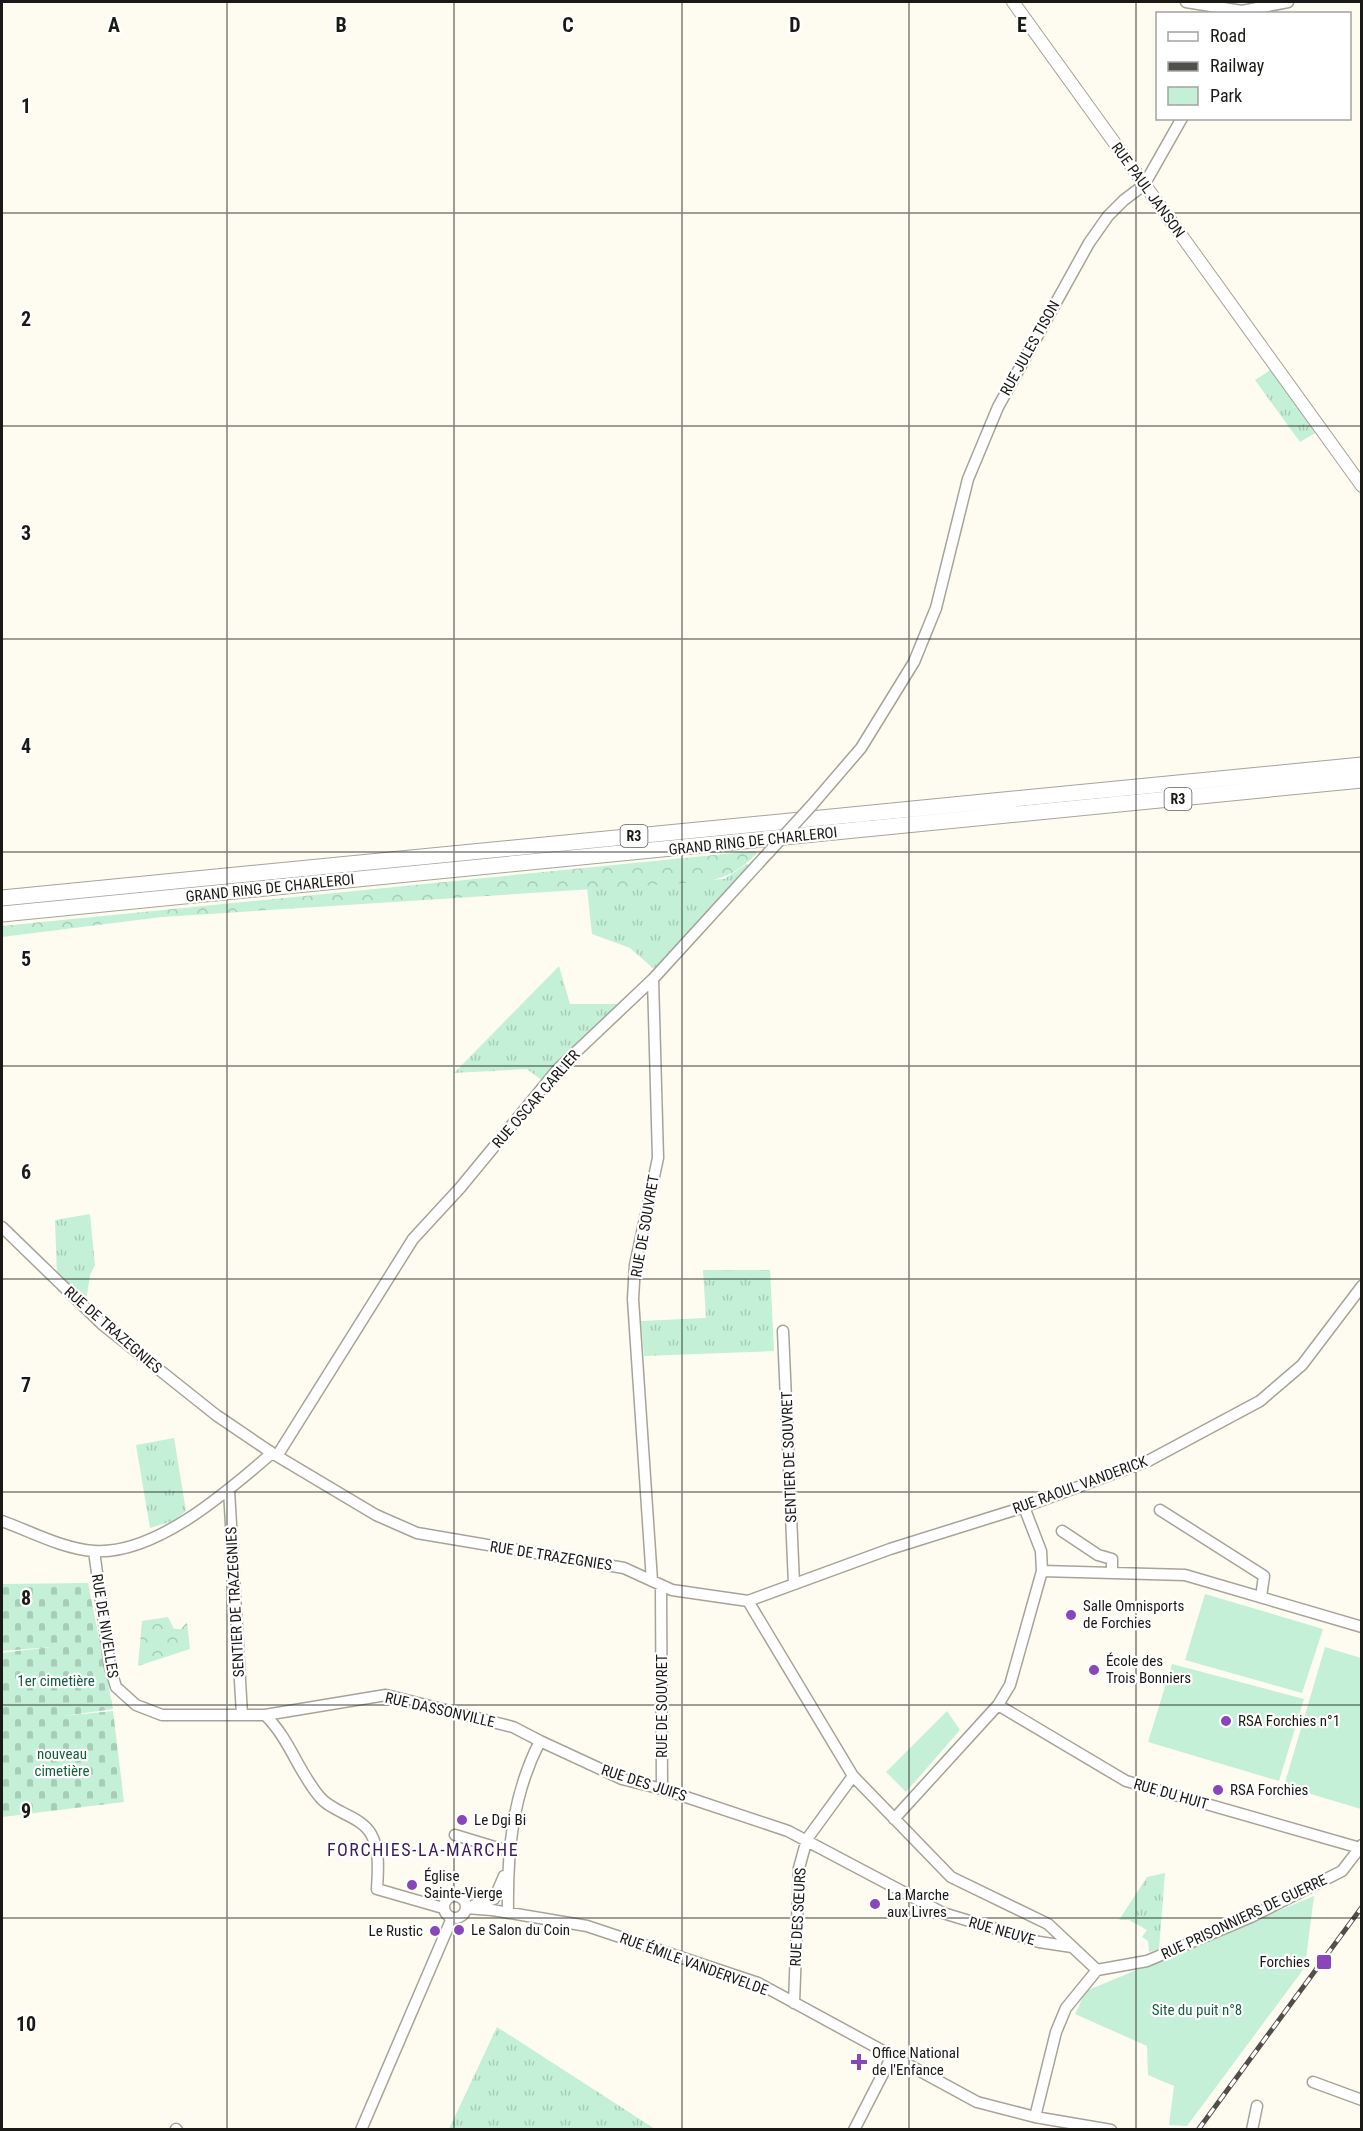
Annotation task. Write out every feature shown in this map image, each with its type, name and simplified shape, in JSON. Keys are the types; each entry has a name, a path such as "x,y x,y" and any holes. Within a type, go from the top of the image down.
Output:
{"highway":[{"name":"GRAND RING DE CHARLEROI","path":"2,898 1362,765"},
{"name":"GRAND RING DE CHARLEROI","path":"2,915 1362,780"},
{"path":"1326,784 1346,790 1362,789"}],"main road":[{"name":"RUE PAUL JANSON","path":"1013,2 1362,486"}],"street":[{"path":"1186,2 1243,9 1281,2"},
{"name":"RUE JULES TISON","path":"861,748 914,662 936,608 968,479 998,407 1089,243 1108,216 1144,185 1181,120"},
{"name":"RUE OSCAR CARLIER","path":"93,1551 123,1547 174,1528 229,1490 275,1454 413,1239 467,1179 558,1069 653,980 861,748"},
{"name":"RUE DE SOUVRET","path":"653,980 658,1158 635,1265 633,1299 656,1584 662,1789"},
{"name":"RUE DE TRAZEGNIES","path":"2,1227 103,1325 216,1415 275,1454 394,1525 417,1533 624,1568 656,1584 748,1601"},
{"name":"RUE RAOUL VANDERICK","path":"748,1601 890,1549 1024,1507 1148,1461 1260,1401 1302,1365 1362,1286"},
{"name":"SENTIER DE SOUVRET","path":"783,1331 794,1584"},
{"name":"SENTIER DE TRAZEGNIES","path":"229,1490 242,1714"},
{"path":"894,1819 998,1705 1010,1685 1042,1571 1041,1551 1024,1507"},
{"path":"1161,1510 1264,1576 1261,1597"},
{"path":"2,1521 75,1547 93,1551"},
{"path":"1062,1531 1098,1555 1112,1559 1112,1573"},
{"name":"RUE DE NIVELLES","path":"93,1551 110,1667 116,1687 136,1705 162,1715 265,1715"},
{"path":"1042,1571 1185,1575 1362,1627"},
{"path":"748,1601 853,1776 951,1876 1047,1924 1097,1970 1066,2008 1056,2032 1035,2117"},
{"name":"RUE DASSONVILLE","path":"265,1715 386,1695 513,1728 540,1741"},
{"name":"RUE DU HUIT","path":"998,1705 1126,1781 1361,1846"},
{"path":"265,1715 279,1729 319,1797 359,1822 370,1833 378,1860 377,1889 443,1908 452,1918"},
{"path":"508,1913 508,1851 517,1799 527,1767 540,1741"},
{"name":"RUE DES JUIFS","path":"540,1741 622,1779 662,1789 807,1839"},
{"name":"RUE DES SŒURS","path":"794,2003 799,1868 807,1839 853,1776"},
{"path":"455,1835 508,1851"},
{"name":"RUE NEUVE","path":"807,1839 943,1913 1039,1942 1072,1947"},
{"name":"RUE PRISONNIERS DE GUERRE","path":"1097,1970 1147,1960 1251,1917 1342,1871 1361,1846"},
{"path":"466,1906 494,1899 507,1867"},
{"path":"361,2130 452,1918 464,1914 466,1906 462,1898 453,1896 446,1900 443,1908"},
{"name":"RUE ÉMILE VANDERVELDE","path":"466,1906 587,1926 758,1983 977,2102 1035,2117 1111,2130"},
{"path":"854,2130 892,2056"},
{"path":"1312,2082 1362,2100"},
{"path":"1252,2130 1257,2106"}],"green space":[{"path":"1272,369 1317,432 1300,442 1255,380"},
{"path":"755,851 757,853 751,859 732,873 701,882 162,917 2,937 2,926"},
{"path":"747,864 749,865 654,969 630,948 592,934 587,888 724,879"},
{"path":"559,966 570,1004 621,1004 589,1032 544,1082 527,1069 454,1073"},
{"path":"90,1214 95,1265 90,1275 86,1301 57,1276 55,1220"},
{"path":"703,1270 770,1270 774,1351 644,1356 641,1321 706,1318"},
{"path":"174,1438 186,1511 173,1521 150,1528 136,1445"},
{"path":"88,1583 113,1709 63,1716 113,1711 124,1802 2,1817 2,1653 51,1647 2,1651 2,1584"},
{"path":"1205,1594 1323,1629 1302,1693 1185,1660"},
{"path":"168,1617 174,1629 181,1629 187,1622 190,1649 138,1666 142,1621"},
{"path":"1325,1647 1361,1658 1361,1809 1284,1786"},
{"name":"RSA Forchies n°1","path":"1172,1664 1304,1699 1279,1781 1148,1742"},
{"path":"947,1711 960,1730 906,1792 886,1772"},
{"path":"1165,1873 1159,1949 1149,1952 1148,1941 1142,1937 1147,1930 1129,1920 1119,1920 1147,1877"},
{"name":"Site du puit n°8","path":"1314,1896 1305,1967 1187,2126 1169,2125 1174,2086 1148,2075 1147,2046 1075,2014 1086,1991"},
{"path":"497,2027 655,2129 449,2129"}],"railway":[{"path":"1198,2130 1362,1907"}],"place":[{"name":"Salle Omnisports de Forchies","path":"1071,1615"},
{"name":"École des Trois Bonniers","path":"1094,1670"},
{"name":"RSA Forchies n°1","path":"1226,1721"},
{"name":"RSA Forchies","path":"1218,1790"},
{"name":"Le Dgi Bi","path":"462,1820"},
{"name":"Église Sainte-Vierge","path":"412,1885"},
{"name":"La Marche aux Livres","path":"875,1904"},
{"name":"Le Salon du Coin","path":"459,1930"},
{"name":"Le Rustic","path":"435,1931"},
{"name":"Forchies","path":"1324,1962"},
{"name":"Office National de l'Enfance","path":"859,2062"}],"district":[{"name":"FORCHIES-LA-MARCHE","path":"423,1849"}],"park label":[{"name":"1er cimetière","path":"56,1681"},
{"name":"nouveau cimetière","path":"62,1762"}]}
